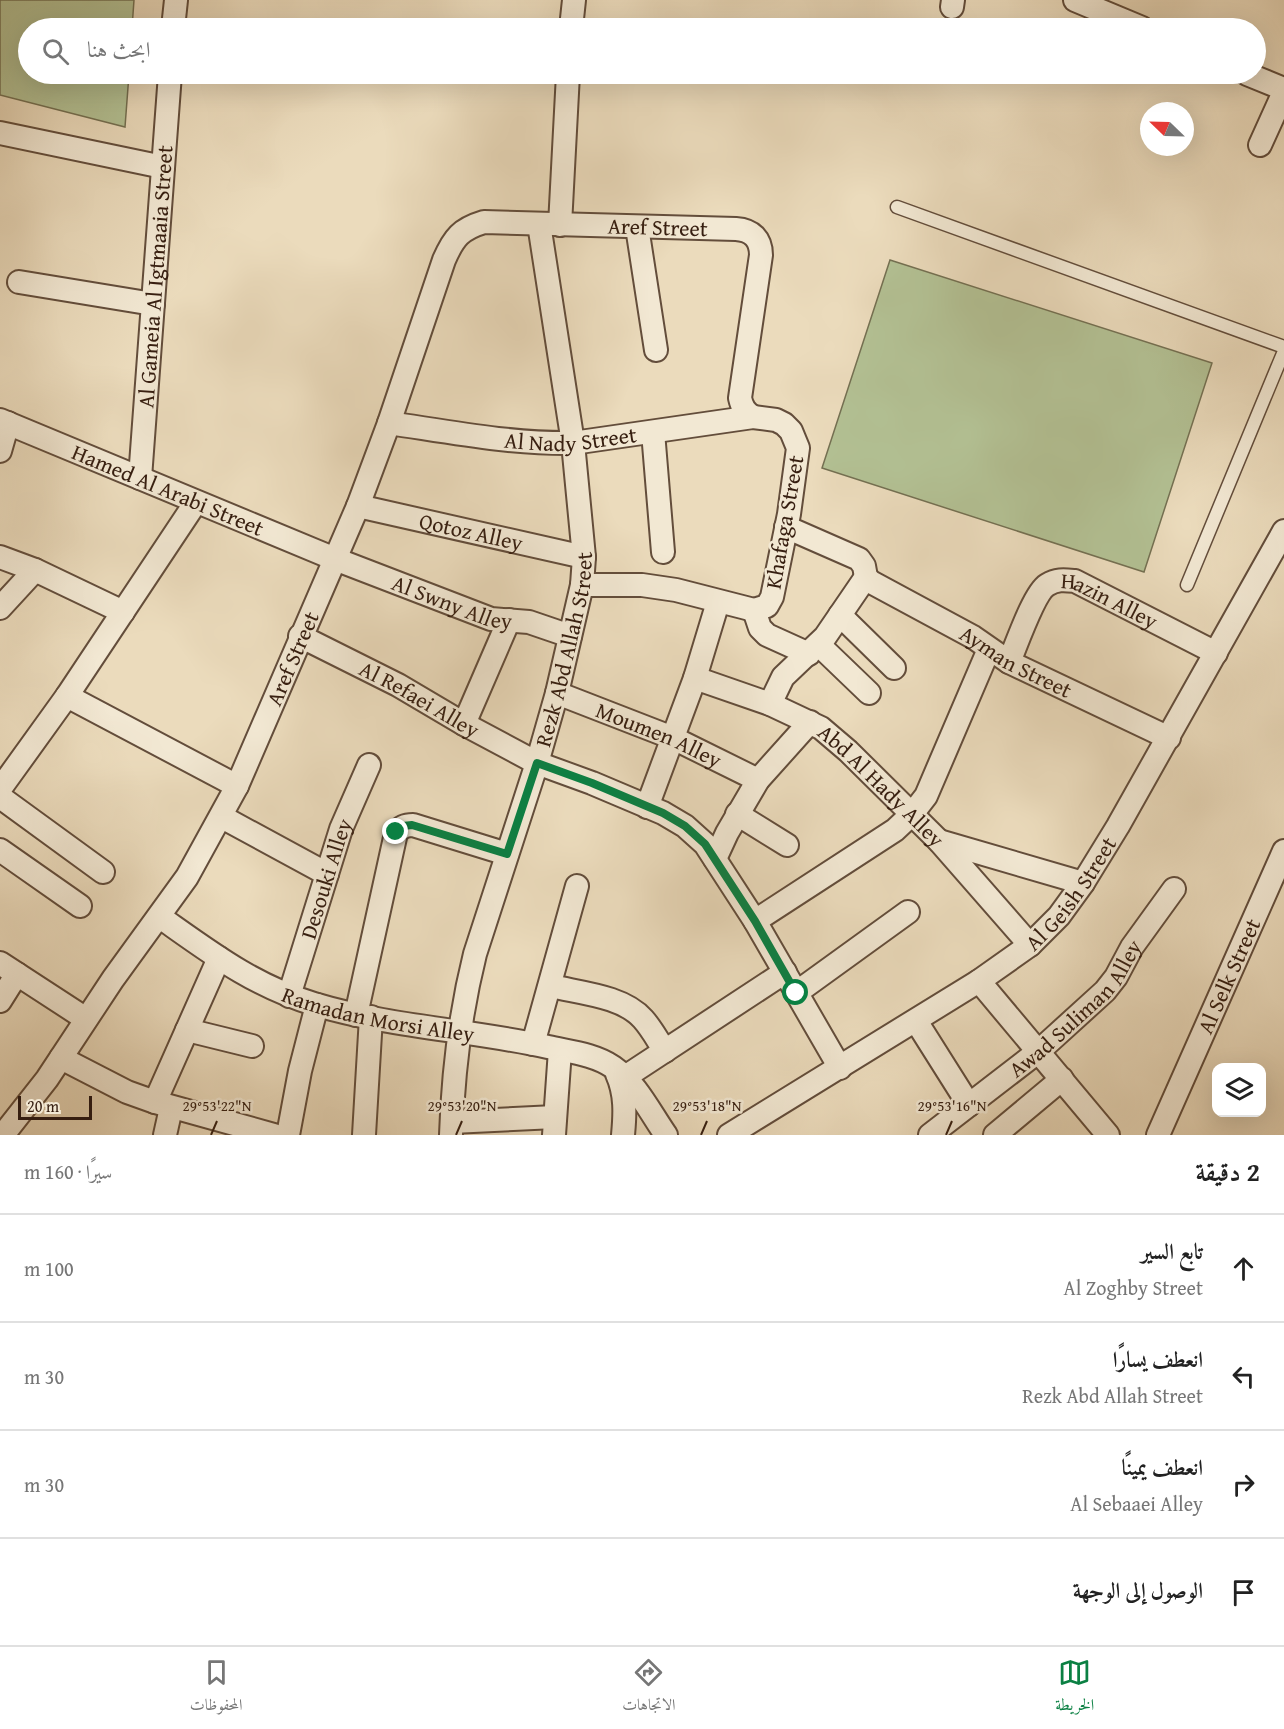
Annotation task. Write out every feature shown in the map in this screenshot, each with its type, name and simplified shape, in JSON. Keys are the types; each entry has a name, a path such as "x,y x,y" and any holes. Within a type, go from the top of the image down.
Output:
{"street":[{"path":"174,18 176,0"},
{"path":"572,18 574,0"},
{"path":"1075,0 1118,18"},
{"path":"1260,145 1284,91 1266,82"},
{"name":"Al Gameia Al Igtmaaia Street","path":"140,478 169,84"},
{"path":"549,224 567,84"},
{"path":"0,133 163,167"},
{"name":"Aref Street","path":"3,1135 47,1079 86,1019 160,918 187,878 222,817 358,506 389,423 444,260 457,236 468,227 484,222 742,230 755,236 761,248 761,255 740,398 741,406 753,417"},
{"name":"Rezk Abd Allah Street","path":"452,1129 459,1031 475,954 537,763 557,693 582,585 584,557 549,224"},
{"path":"637,227 656,350"},
{"path":"19,282 153,304"},
{"name":"Al Nady Street","path":"389,423 522,442 573,444 753,417"},
{"name":"Khafaga Street","path":"753,417 776,420 784,424 795,439 798,448 772,597 767,606 754,610"},
{"path":"0,451 4,421"},
{"name":"Hamed Al Arabi Street","path":"4,421 334,559"},
{"path":"653,432 663,552"},
{"path":"0,789 67,696 196,502"},
{"name":"Qotoz Alley","path":"358,506 584,557"},
{"name":"Ayman Street","path":"786,527 859,559 864,566 866,577 973,637 1009,662 1169,738"},
{"name":"Al Geish Street","path":"729,1135 979,981 1030,945 1059,916 1083,883 1169,738 1284,531"},
{"path":"0,556 123,612"},
{"name":"Al Swny Alley","path":"334,559 491,619 509,621 519,619 570,636"},
{"path":"0,608 35,570"},
{"path":"770,704 783,677 814,649 866,577"},
{"name":"Hazin Alley","path":"1009,662 1036,599 1045,586 1059,580 1075,581 1216,653"},
{"path":"582,585 642,585 676,590 754,610 760,628 767,635 814,649 869,693"},
{"path":"647,807 695,678 718,602"},
{"path":"840,615 894,668"},
{"path":"464,724 509,621"},
{"name":"Al Refaei Alley","path":"300,636 398,685 537,763 592,783 685,826 705,844 755,921 840,1068"},
{"path":"755,921 895,830 912,814 926,796 989,649"},
{"name":"Abd Al Hady Alley","path":"695,678 770,704 821,728 939,841 1030,945"},
{"name":"Moumen Alley","path":"557,693 673,738 758,780"},
{"path":"67,696 237,786"},
{"path":"715,859 737,814 758,780 810,722"},
{"name":"Desouki Alley","path":"289,996 341,829 369,765"},
{"path":"0,797 103,872"},
{"path":"737,814 787,845"},
{"path":"222,817 327,874"},
{"path":"364,1135 364,1016 381,896 396,832 403,826 412,825 507,854"},
{"path":"939,841 1083,883"},
{"path":"0,850 80,906"},
{"name":"Al Selk Street","path":"1158,1135 1284,851"},
{"path":"533,1044 577,886"},
{"name":"Awad Suliman Alley","path":"930,1135 1039,1052 1105,991 1116,977 1132,947 1174,889"},
{"path":"796,993 909,912"},
{"name":"Ramadan Morsi Alley","path":"160,918 254,981 289,996 364,1016 533,1044 596,1058 619,1072"},
{"path":"165,1135 163,1105 187,1030 219,958"},
{"path":"0,1001 8,968 86,1019"},
{"path":"619,1072 664,1051 785,972"},
{"path":"979,981 1062,1079 1101,1133"},
{"path":"551,986 615,1000 631,1008 644,1020 664,1051"},
{"path":"288,1135 300,1071 317,1005"},
{"path":"916,1020 969,1105"},
{"path":"187,1030 252,1046"},
{"path":"452,1129 555,1126 560,1050"},
{"path":"61,1058 127,1092 163,1105 274,1135"},
{"path":"619,1072 625,1106 622,1135"},
{"path":"619,1072 666,1135"},
{"path":"995,1135 1062,1079"}],"lane":[{"path":"897,207 1284,349 1188,585"}],"green space":[{"path":"0,0 134,0 133,18 18,18 18,84 128,84 125,127 0,95"},
{"path":"890,260 1212,363 1144,572 822,468"}],"route":[{"path":"396,832 403,826 412,825 507,854 537,763 592,783 663,813 685,826 705,844 755,921 796,993"}]}
